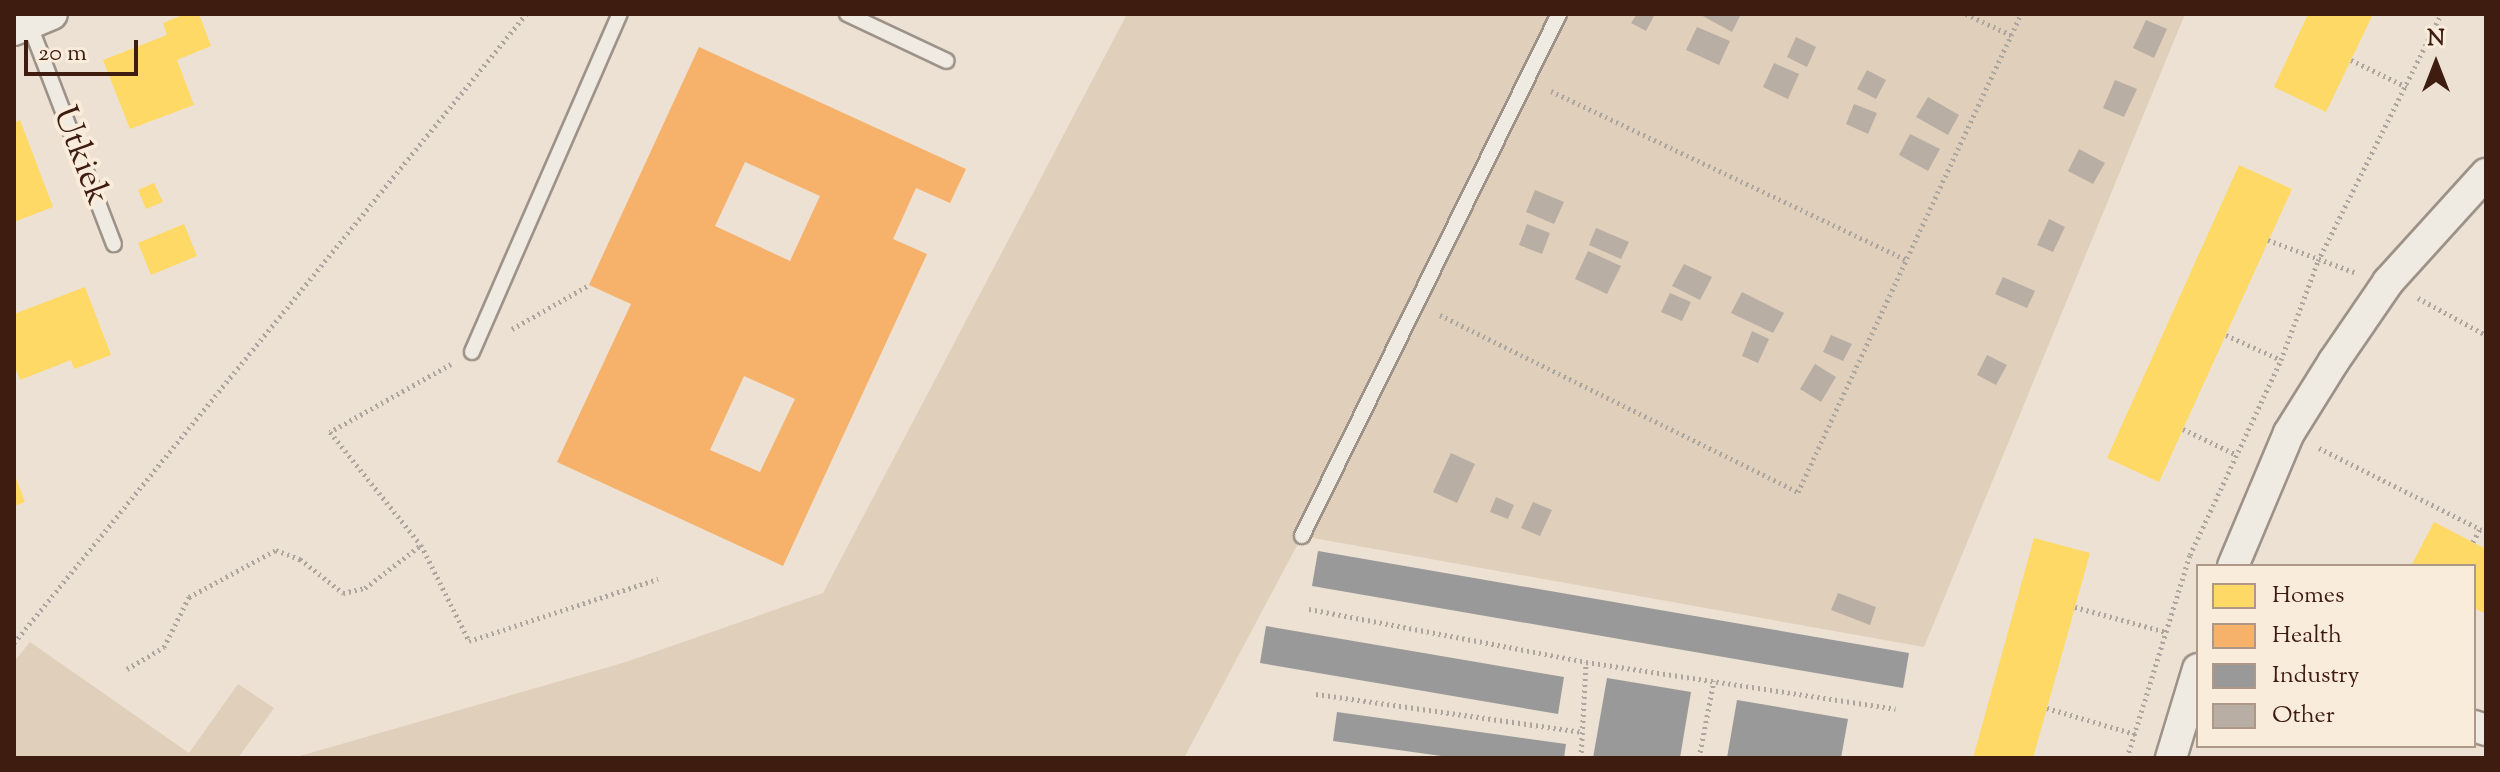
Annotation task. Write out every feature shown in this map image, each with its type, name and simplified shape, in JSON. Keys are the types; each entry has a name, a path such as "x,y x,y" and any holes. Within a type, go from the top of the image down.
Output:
{"street":[{"path":"2234,564 2289,433 2388,282 2486,174"},
{"path":"2171,758 2196,676"}],"lane":[{"path":"472,352 620,14"},
{"path":"847,14 947,61"},
{"path":"1302,536 1559,14"},
{"name":"Utkiek","path":"32,22 114,244"}],"path":[{"path":"14,643 526,14"},
{"path":"1966,14 2011,35"},
{"path":"1418,304 1798,492 2021,14"},
{"path":"2127,758 2190,555 2281,360 2318,261 2441,14"},
{"path":"2351,60 2407,87"},
{"path":"1528,80 1905,259"},
{"path":"2268,240 2318,261"},
{"path":"2388,282 2486,335"},
{"path":"589,285 330,432 421,545 469,641 658,579"},
{"path":"2226,335 2281,360"},
{"path":"2183,429 2237,455"},
{"path":"2289,433 2483,531 2473,542"},
{"path":"127,669 164,647 189,597 276,550 300,559 343,593 365,588 421,545"},
{"path":"2075,607 2166,632"},
{"path":"1309,609 1586,662 1895,709"},
{"path":"1581,758 1586,662"},
{"path":"1699,758 1714,680"},
{"path":"1316,694 1582,732"},
{"path":"2047,708 2135,734"}],"shaded area":[{"path":"1127,14 2185,14 1924,647 1302,536 1184,758 293,758 626,662 823,593"},
{"path":"30,642 189,753 238,684 274,708 238,758 14,758 14,662"}],"building: Homes":[{"path":"185,14 199,14 211,46 177,60 194,105 130,129 103,60 167,35 163,23"},
{"path":"2308,14 2373,14 2326,112 2274,87"},
{"path":"20,120 53,207 14,222 14,123"},
{"path":"2239,165 2292,189 2159,482 2107,458"},
{"path":"154,183 163,202 146,209 138,190"},
{"path":"184,224 197,256 151,275 138,243"},
{"path":"85,287 111,355 74,369 71,360 20,380 14,365 14,314"},
{"path":"14,473 25,502 14,506"},
{"path":"2434,522 2486,549 2486,614 2476,609 2476,564 2412,564"},
{"path":"2034,538 2090,553 2033,758 1973,758"}],"building: Health":[{"path":"699,47 966,169 950,203 916,188 893,239 927,254 783,566 557,462 631,304 589,285","holes":["745,162 820,196 790,261 715,226","744,376 795,399 760,472 710,450"]}],"building: Industry":[{"path":"1318,551 1909,653 1903,688 1312,586"},
{"path":"1266,626 1564,677 1558,714 1260,663"},
{"path":"1607,678 1691,692 1680,758 1593,758"},
{"path":"1737,700 1848,719 1841,758 1727,758"},
{"path":"1337,712 1566,744 1564,758 1456,758 1333,741"}],"building: Other":[{"path":"1637,14 1655,14 1646,31 1631,23"},
{"path":"1699,14 1741,14 1732,32"},
{"path":"2146,20 2167,29 2154,58 2133,48"},
{"path":"1697,27 1730,41 1719,65 1686,50"},
{"path":"1796,37 1816,47 1807,67 1787,57"},
{"path":"1774,63 1799,74 1788,99 1763,87"},
{"path":"1867,70 1886,80 1876,99 1857,89"},
{"path":"2115,80 2137,89 2124,117 2103,108"},
{"path":"1928,97 1959,115 1948,135 1916,117"},
{"path":"1854,104 1877,113 1868,134 1846,124"},
{"path":"1910,134 1940,149 1928,171 1899,155"},
{"path":"2079,149 2105,163 2093,184 2068,171"},
{"path":"1535,190 1564,202 1554,224 1526,212"},
{"path":"2049,219 2065,227 2053,252 2037,245"},
{"path":"1527,224 1550,233 1542,254 1519,245"},
{"path":"1596,228 1629,242 1621,259 1589,245"},
{"path":"1588,251 1621,266 1607,294 1575,279"},
{"path":"1684,264 1712,277 1700,300 1672,286"},
{"path":"2003,277 2035,291 2027,308 1995,294"},
{"path":"1742,292 1784,313 1773,333 1731,313"},
{"path":"1670,293 1691,302 1682,321 1661,312"},
{"path":"1752,331 1769,339 1758,363 1742,356"},
{"path":"1831,335 1852,344 1843,361 1823,352"},
{"path":"1987,355 2007,365 1996,385 1977,375"},
{"path":"1815,364 1836,377 1821,402 1800,389"},
{"path":"1451,453 1475,464 1457,503 1433,492"},
{"path":"1496,497 1514,505 1508,519 1490,512"},
{"path":"1533,502 1552,510 1540,536 1521,528"},
{"path":"1838,593 1876,607 1870,625 1831,610"}]}
